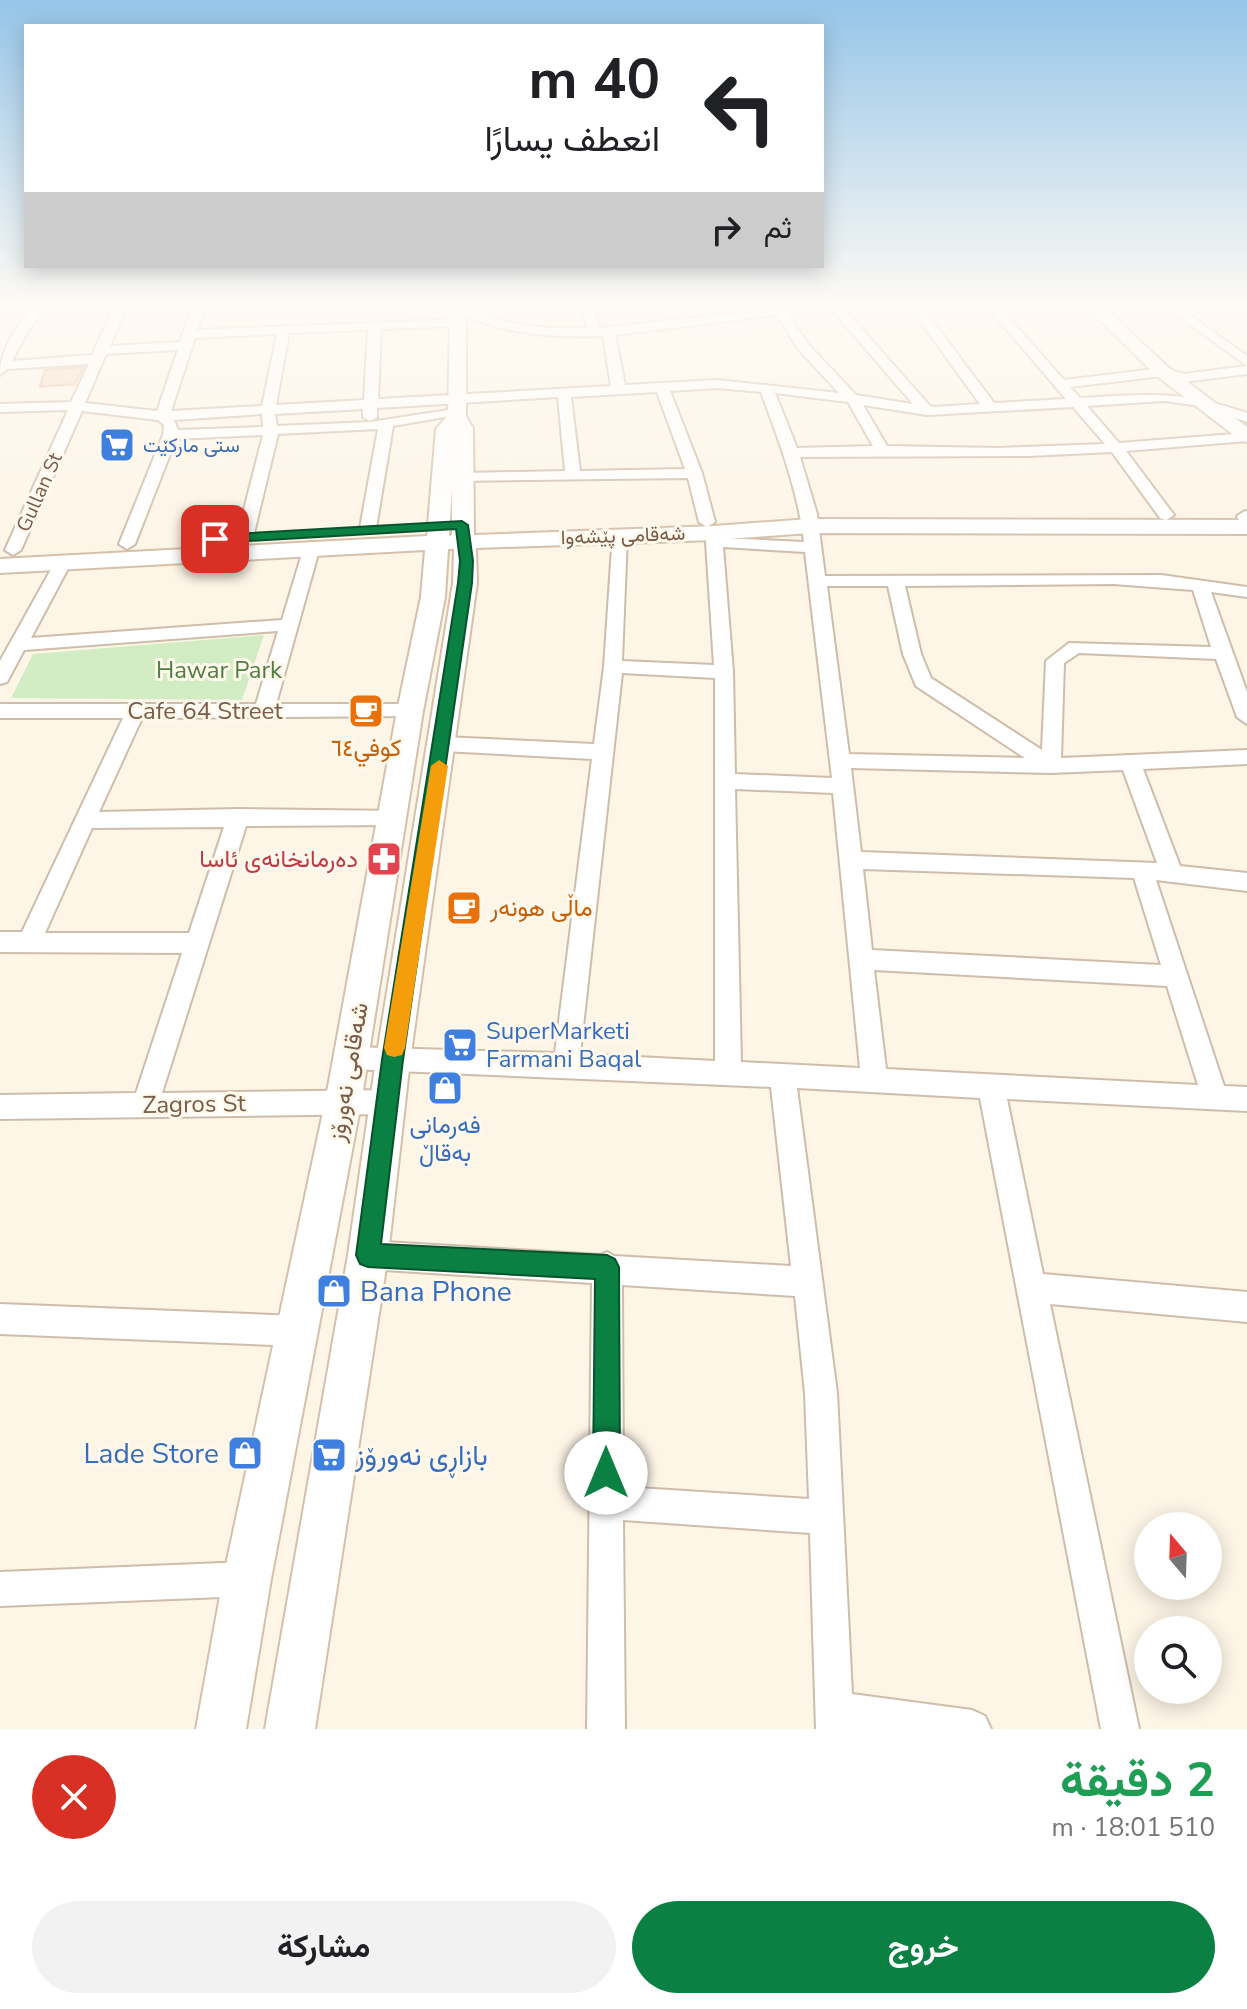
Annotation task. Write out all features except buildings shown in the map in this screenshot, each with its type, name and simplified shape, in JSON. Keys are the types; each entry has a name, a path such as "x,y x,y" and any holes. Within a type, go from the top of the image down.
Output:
{"main road":[{"path":"1178,384 1247,436"},
{"name":"شەقامی نەورۆز","path":"221,1729 247,1579 343,1103 410,711 433,597 464,478 463,428 457,408"},
{"name":"شەقامی نەورۆز","path":"290,1729 368,1255 393,1060 465,583 451,533 446,429 457,408"},
{"name":"شەقامی پێشەوا","path":"4,555 368,528 619,536 1166,515 1246,520"},
{"name":"شەقامی پێشەوا","path":"810,529 1246,520"},
{"name":"شەقامی پێشەوا","path":"4,555 64,561 312,547 451,533 712,532"}],"street":[{"name":"Gullan St","path":"4,555 88,384"},
{"path":"162,416 173,384"},
{"path":"245,537 271,440 268,409 273,384"},
{"path":"368,528 378,425 370,402 371,384"},
{"name":"شەقامی نەورۆز","path":"455,384 457,408"},
{"path":"617,384 619,390"},
{"path":"170,435 378,425 457,408 564,393 717,384 766,387 927,411 1142,397 1202,402 1247,418"},
{"path":"838,384 853,400 881,448"},
{"path":"905,384 927,411"},
{"path":"972,384 991,409"},
{"path":"1061,384 1116,448 1166,515"},
{"path":"662,387 712,532 724,672 728,1073"},
{"path":"766,387 791,453 810,529 843,786 874,1080"},
{"path":"564,393 573,476"},
{"path":"0,408 78,406 162,416 370,402 457,408"},
{"path":"127,544 170,435 171,424 162,416"},
{"path":"791,453 881,448 998,452 1116,448 1247,436"},
{"path":"464,478 694,473"},
{"path":"566,1065 613,667 619,536"},
{"path":"264,711 312,547"},
{"path":"0,678 64,561"},
{"path":"818,581 1161,580 1247,592"},
{"path":"896,582 912,654 923,682 1051,766"},
{"path":"1201,586 1222,653 1245,705"},
{"path":"19,645 289,625"},
{"path":"1051,766 1055,661 1075,647 1222,653"},
{"path":"613,667 724,672"},
{"name":"Cafe 64 Street","path":"0,711 410,711"},
{"path":"29,942 135,712"},
{"path":"443,744 603,752"},
{"path":"840,761 1051,766 1247,757"},
{"path":"1131,764 1172,874"},
{"path":"725,781 843,786"},
{"path":"145,1105 238,817"},
{"path":"85,820 394,817"},
{"path":"851,860 1142,870 1247,882"},
{"path":"1142,870 1215,1098"},
{"path":"0,942 196,943"},
{"path":"861,959 1176,976"},
{"path":"350,1058 566,1065 1247,1099"},
{"path":"783,1076 821,1393 834,1720 972,1729"},
{"path":"991,1086 1120,1729"},
{"name":"Zagros St","path":"0,1107 387,1102"},
{"path":"368,1255 607,1267 808,1282"},
{"path":"606,1729 607,1267"},
{"path":"1031,1288 1247,1307"},
{"path":"0,1319 298,1331"},
{"path":"606,1502 827,1517"},
{"path":"1,1592 247,1579"}],"green space":[{"name":"Hawar Park","path":"264,635 242,700 11,698 33,654"}],"slow traffic":[{"path":"394,1048 439,766"}],"place":[{"name":"ستی مارکێت","path":"117,445"},
{"name":"كوفي٦٤","path":"366,711"},
{"name":"دەرمانخانەی ئاسا","path":"384,859"},
{"name":"ماڵی هونەر","path":"464,908"},
{"name":"SuperMarketi Farmani Baqal","path":"460,1045"},
{"name":"فەرمانی بەقاڵ","path":"445,1088"},
{"name":"Bana Phone","path":"334,1291"},
{"name":"Lade Store","path":"245,1453"},
{"name":"بازاڕی نەورۆز","path":"329,1455"}],"route":[{"path":"215,539 462,525 467,561 465,583 393,1060 368,1255 607,1267 606,1473"}]}
